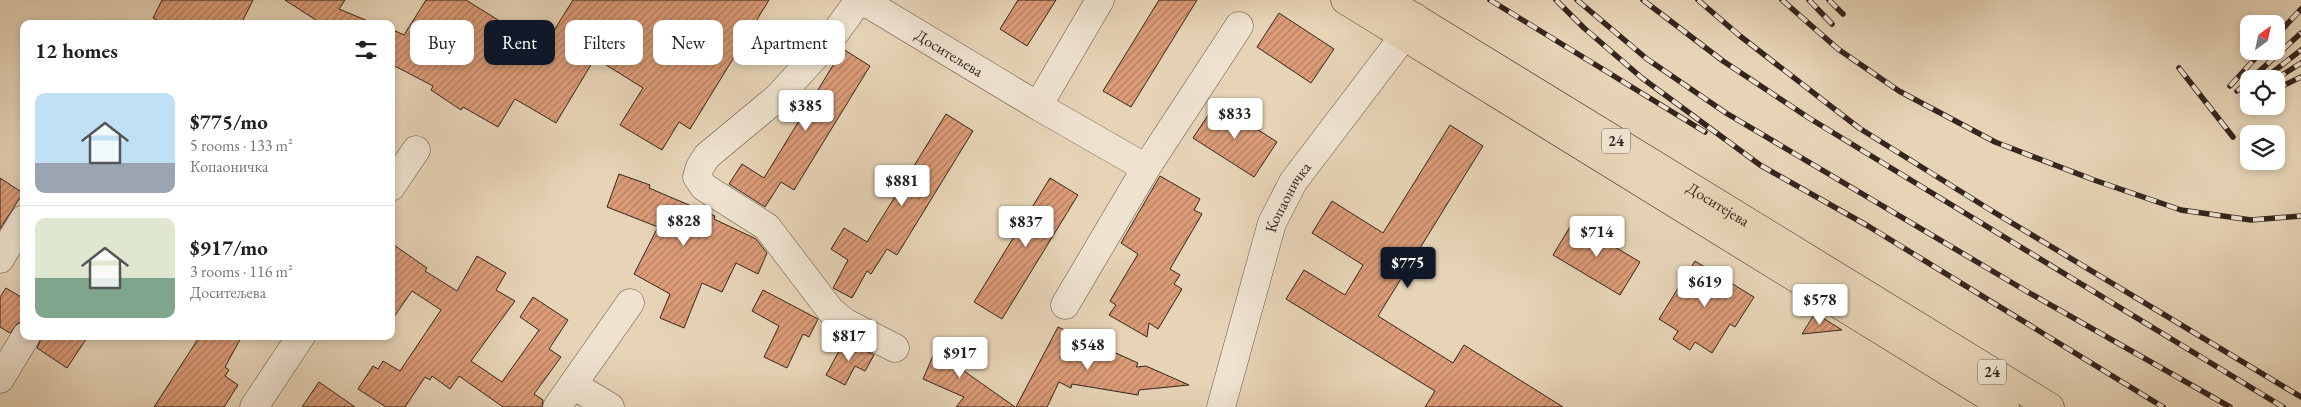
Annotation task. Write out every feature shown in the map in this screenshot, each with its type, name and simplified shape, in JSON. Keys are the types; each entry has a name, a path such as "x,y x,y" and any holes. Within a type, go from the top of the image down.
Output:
{"main road":[{"name":"Доситејева","path":"1345,0 1409,27 2050,407"},
{"name":"Доситејева","path":"1386,0 1409,27 2005,407"}],"street":[{"name":"Доситељева","path":"860,0 1146,168"},
{"path":"860,0 830,40 778,97 707,156 700,167 697,177 704,187 767,227 831,311 846,323 896,348"},
{"path":"1038,106 1100,0"},
{"path":"1065,305 1146,168 1239,26"},
{"name":"Копаоничка","path":"1221,407 1251,293 1272,223 1293,182 1409,27"},
{"path":"395,181 416,150"},
{"path":"0,259 20,226"},
{"path":"557,407 630,303"},
{"path":"0,379 24,340"},
{"path":"254,407 298,340"},
{"path":"573,384 610,407"}],"building":[{"path":"162,0 253,0 243,20 157,20 153,18"},
{"path":"285,0 345,0 339,9 365,20 316,20"},
{"path":"426,0 466,0 498,20 484,20 484,65 555,65 555,29 573,0 769,0 757,20 733,20 733,59 690,129 679,122 662,150 620,125 643,88 606,65 643,65 643,20 565,20 565,65 591,65 556,123 515,99 498,127 463,107 461,110 431,90 433,86 395,66 395,31 404,35 410,25 410,65 474,65 474,20 413,20"},
{"path":"1018,0 1056,0 1027,46 1000,29"},
{"path":"1159,0 1197,0 1131,107 1103,91"},
{"path":"1279,13 1334,49 1311,83 1257,47"},
{"path":"845,50 870,66 794,190 781,182 765,207 729,184 742,164 764,178 833,65 845,65"},
{"path":"1216,103 1277,142 1254,177 1193,138"},
{"path":"946,114 973,131 897,255 887,249 871,274 867,271 852,298 833,288 848,260 831,249 844,228 867,242"},
{"path":"1450,125 1483,146 1378,316 1453,363 1464,345 1563,407 1425,407 1435,391 1286,299 1304,270 1345,295 1363,265 1312,233 1332,201 1383,233"},
{"path":"619,174 650,185 649,188 715,216 714,219 756,239 767,253 758,274 736,263 722,292 702,283 684,328 660,318 670,294 634,274 658,227 607,207"},
{"path":"1160,176 1200,199 1194,210 1202,214 1170,269 1180,275 1174,284 1182,289 1158,329 1149,323 1147,337 1109,315 1116,305 1110,301 1138,254 1121,243"},
{"path":"0,178 20,191 20,198 0,229"},
{"path":"1050,178 1078,195 1002,319 974,302"},
{"path":"1573,222 1640,262 1620,295 1553,255"},
{"path":"395,246 427,268 425,271 457,291 477,256 506,273 496,290 515,301 471,361 502,382 539,330 520,317 533,297 568,320 549,349 561,357 534,394 543,400 542,407 503,407 459,376 450,389 432,376 430,380 425,377 405,407 386,407 358,389 373,366 378,369 383,361 400,371 441,310 412,291 395,315"},
{"path":"1695,261 1754,297 1735,327 1730,324 1712,353 1695,342 1690,350 1673,339 1678,331 1659,319"},
{"path":"6,288 20,297 20,322 10,333 0,327 0,297"},
{"path":"763,290 818,319 809,337 803,334 787,368 764,357 779,326 752,311"},
{"path":"1815,313 1842,330 1802,334"},
{"path":"1058,327 1138,363 1136,367 1146,366 1189,385 1139,390 1138,395 1072,384 1071,388 1059,382 1047,407 1016,407"},
{"path":"40,340 85,340 67,368 37,348"},
{"path":"197,340 240,340 225,367 229,370 225,376 238,385 224,407 154,407"},
{"path":"845,340 874,355 865,371 855,366 845,385 826,375"},
{"path":"939,342 971,356 964,371 1015,407 956,407 964,397 923,379"},
{"path":"319,382 355,407 302,407"}],"railway":[{"path":"1490,0 1705,132"},
{"path":"1556,0 1584,28 1642,78 1760,165 1868,226 2163,407"},
{"path":"1577,0 1647,59 1726,113 2026,291 2230,407"},
{"path":"1643,0 1723,61 1809,118 2283,407"},
{"path":"1698,0 1740,36 1859,128 1992,211 2301,397"},
{"path":"1782,0 1838,49 1899,91 1995,142 2094,180 2181,210 2251,220 2301,216"},
{"path":"1809,0 1832,24"},
{"path":"1829,0 1843,14"},
{"path":"2285,26 2301,9"},
{"path":"2261,70 2301,33"},
{"path":"2275,70 2301,50"},
{"path":"2230,86 2254,60"},
{"path":"2285,73 2301,63"},
{"path":"2179,68 2233,137"},
{"path":"2285,85 2301,77"}]}
